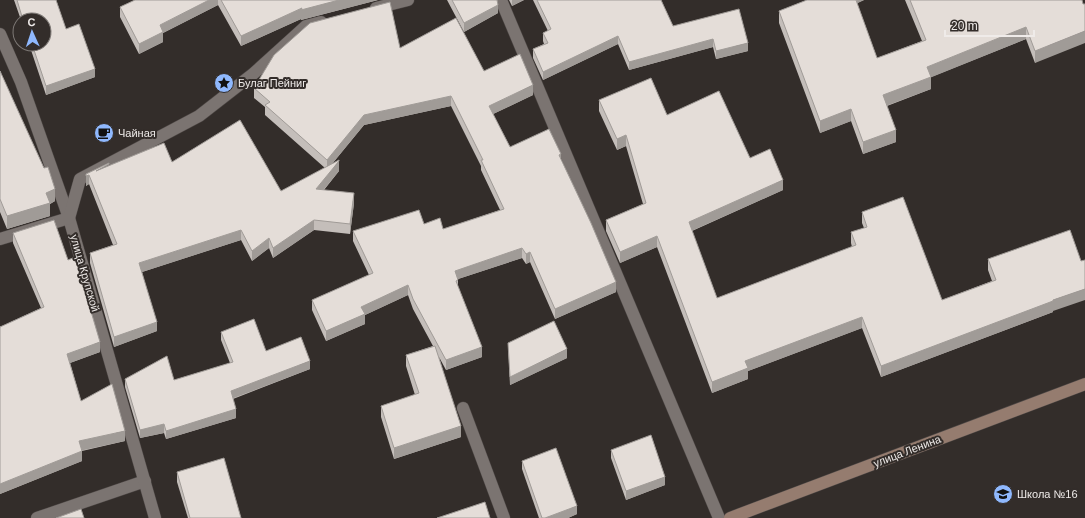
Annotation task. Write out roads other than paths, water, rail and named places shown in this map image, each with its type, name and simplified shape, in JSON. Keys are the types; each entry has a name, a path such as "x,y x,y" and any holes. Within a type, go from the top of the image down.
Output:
{"street":[{"path":"364,11 408,0"},
{"path":"501,0 719,518"},
{"path":"0,239 69,218 80,179 199,116 253,74 306,26 335,18"},
{"name":"улица Крупской","path":"0,34 21,82 69,218 155,518"},
{"name":"улица Ленина","path":"730,518 1085,384"},
{"path":"463,408 504,518"},
{"path":"37,518 145,481"}],"place":[{"name":"Булаг Пейниг","path":"224,83"},
{"name":"Чайная","path":"104,133"},
{"name":"Школа №16","path":"1003,494"}]}
